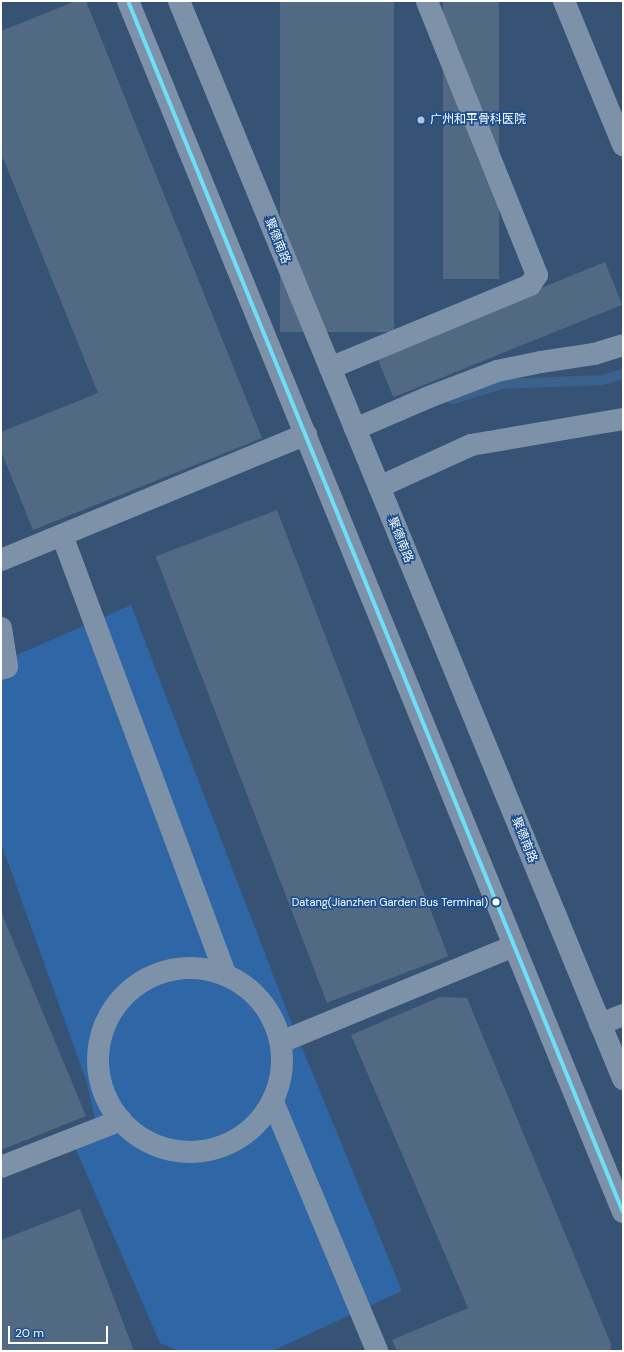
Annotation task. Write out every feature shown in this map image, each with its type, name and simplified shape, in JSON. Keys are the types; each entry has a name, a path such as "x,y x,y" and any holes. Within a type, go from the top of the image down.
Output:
{"street":[{"path":"128,1 619,1202"},
{"name":"聚德南路","path":"179,1 623,1079"},
{"path":"330,368 530,285 537,275 427,1"},
{"path":"564,1 623,145"},
{"path":"355,429 429,397 497,371 541,362 594,354 623,345"},
{"path":"378,487 471,445 623,419"},
{"path":"1,560 306,434"},
{"path":"62,535 226,974"},
{"path":"1,628 7,667 1,669"},
{"path":"281,1042 514,946"},
{"path":"196,967 226,974 252,991 270,1015 281,1042 281,1073 273,1102 255,1126 230,1143 202,1152 172,1150 144,1139 121,1120 104,1093 98,1063 102,1032 116,1005 138,983 166,970 196,967"},
{"path":"600,1024 623,1014"},
{"path":"273,1102 377,1351"},
{"path":"1,1167 121,1120"}],"shaded area":[{"path":"131,605 289,1016 402,1291 272,1351 180,1351 160,1343 68,1131 95,1119 87,1083 1,843 1,662"}],"building":[{"path":"76,1 86,1 262,438 33,530 1,451 1,432 98,393 1,153 1,31"},
{"path":"280,1 394,1 394,332 280,332"},
{"path":"443,1 499,1 499,279 443,279"},
{"path":"605,262 622,305 393,397 376,355"},
{"path":"277,510 448,956 327,1003 156,557"},
{"path":"1,912 86,1116 1,1150"},
{"path":"440,997 467,998 611,1344 611,1351 397,1351 392,1340 468,1308 351,1035"},
{"path":"80,1209 134,1351 1,1351 1,1240"}],"waterway":[{"path":"453,399 503,384 603,380 623,374"}],"transit line":[{"path":"128,1 623,1212"}],"place":[{"name":"广州和平骨科医院","path":"421,120"},
{"name":"Datang(Jianzhen Garden Bus Terminal)","path":"496,902"}]}
